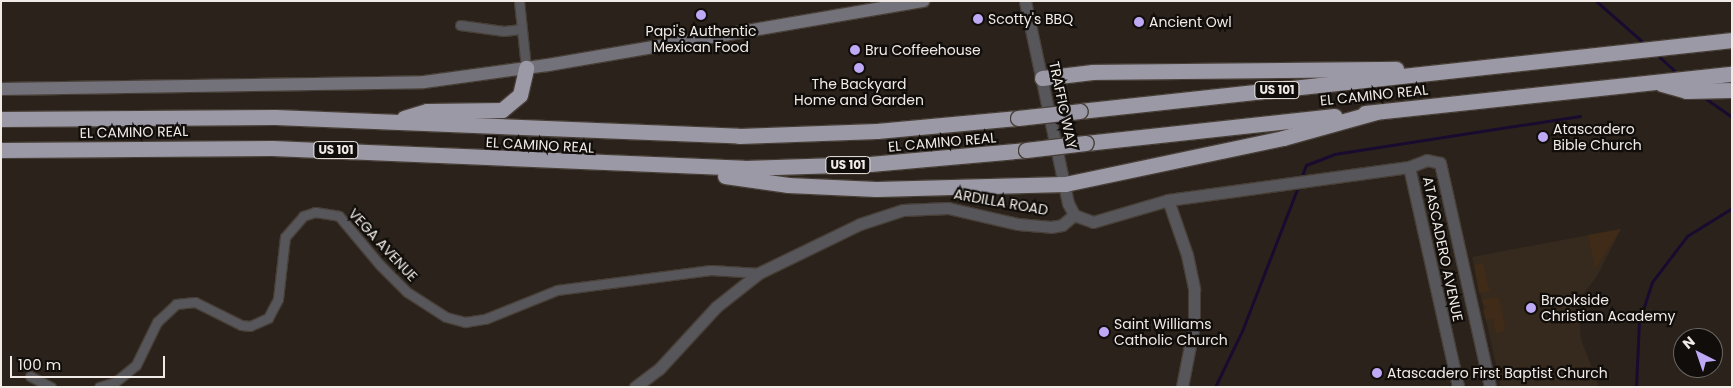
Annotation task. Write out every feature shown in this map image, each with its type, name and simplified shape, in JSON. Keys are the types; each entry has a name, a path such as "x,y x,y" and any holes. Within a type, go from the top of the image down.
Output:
{"highway":[{"name":"EL CAMINO REAL","path":"1,119 266,117 739,136 877,131 1018,118 1732,40"},
{"path":"394,121 427,111 502,110 520,95 526,68"},
{"path":"1042,78 1083,73 1156,71 1475,69"},
{"name":"EL CAMINO REAL","path":"1,150 291,149 670,168 870,164 1026,150 1732,74"},
{"path":"1653,82 1686,91 1732,90"},
{"path":"670,168 796,186 924,189 1065,184 1283,138 1376,112"}],"main road":[{"path":"1,89 400,83 526,68 924,1"}],"street":[{"path":"519,1 520,29 526,68"},
{"name":"TRAFFIC WAY","path":"1025,1 1065,184 1074,214"},
{"path":"460,24 504,31 520,29"},
{"name":"ATASCADERO AVENUE","path":"1458,387 1409,167 1427,160 1440,163 1490,387"},
{"path":"1074,214 1093,222 1168,200 1409,167"},
{"path":"1168,200 1188,254 1194,289 1193,335 1182,387"},
{"name":"ARDILLA ROAD","path":"635,387 659,368 716,308 760,273 860,224 903,210 948,208 1018,224 1051,227 1062,225 1074,214"},
{"name":"VEGA AVENUE","path":"99,387 115,382 136,365 157,322 176,304 194,302 240,325 250,326 268,318 278,299 285,238 303,216 315,212 339,216 380,266 407,292 446,316 465,322 485,319 557,290 712,270 760,273"},
{"path":"30,376 51,387"}],"shaded area":[{"name":"Brookside Christian Academy","path":"1621,229 1597,276 1578,301 1581,339 1599,387 1501,387 1472,257"},
{"path":"1621,229 1595,269 1588,235"},
{"path":"1483,263 1490,292 1479,293 1474,265"},
{"path":"1499,297 1505,325 1504,331 1496,333 1493,319 1486,320 1483,310 1487,308 1481,300"}],"waterway":[{"path":"1596,1 1646,45"},
{"path":"1656,54 1679,75"},
{"path":"1702,96 1732,117"},
{"path":"1301,178 1306,165 1334,154 1580,116"},
{"path":"1215,387 1242,331 1299,184"},
{"path":"1636,387 1639,322 1652,282 1687,236 1732,208"}],"place":[{"name":"Papi's Authentic Mexican Food","path":"701,15"},
{"name":"Scotty's BBQ","path":"978,19"},
{"name":"Ancient Owl","path":"1139,22"},
{"name":"Bru Coffeehouse","path":"855,50"},
{"name":"The Backyard Home and Garden","path":"859,68"},
{"name":"Atascadero Bible Church","path":"1543,137"},
{"name":"Brookside Christian Academy","path":"1531,308"},
{"name":"Saint Williams Catholic Church","path":"1104,332"},
{"name":"Atascadero First Baptist Church","path":"1377,373"}]}
